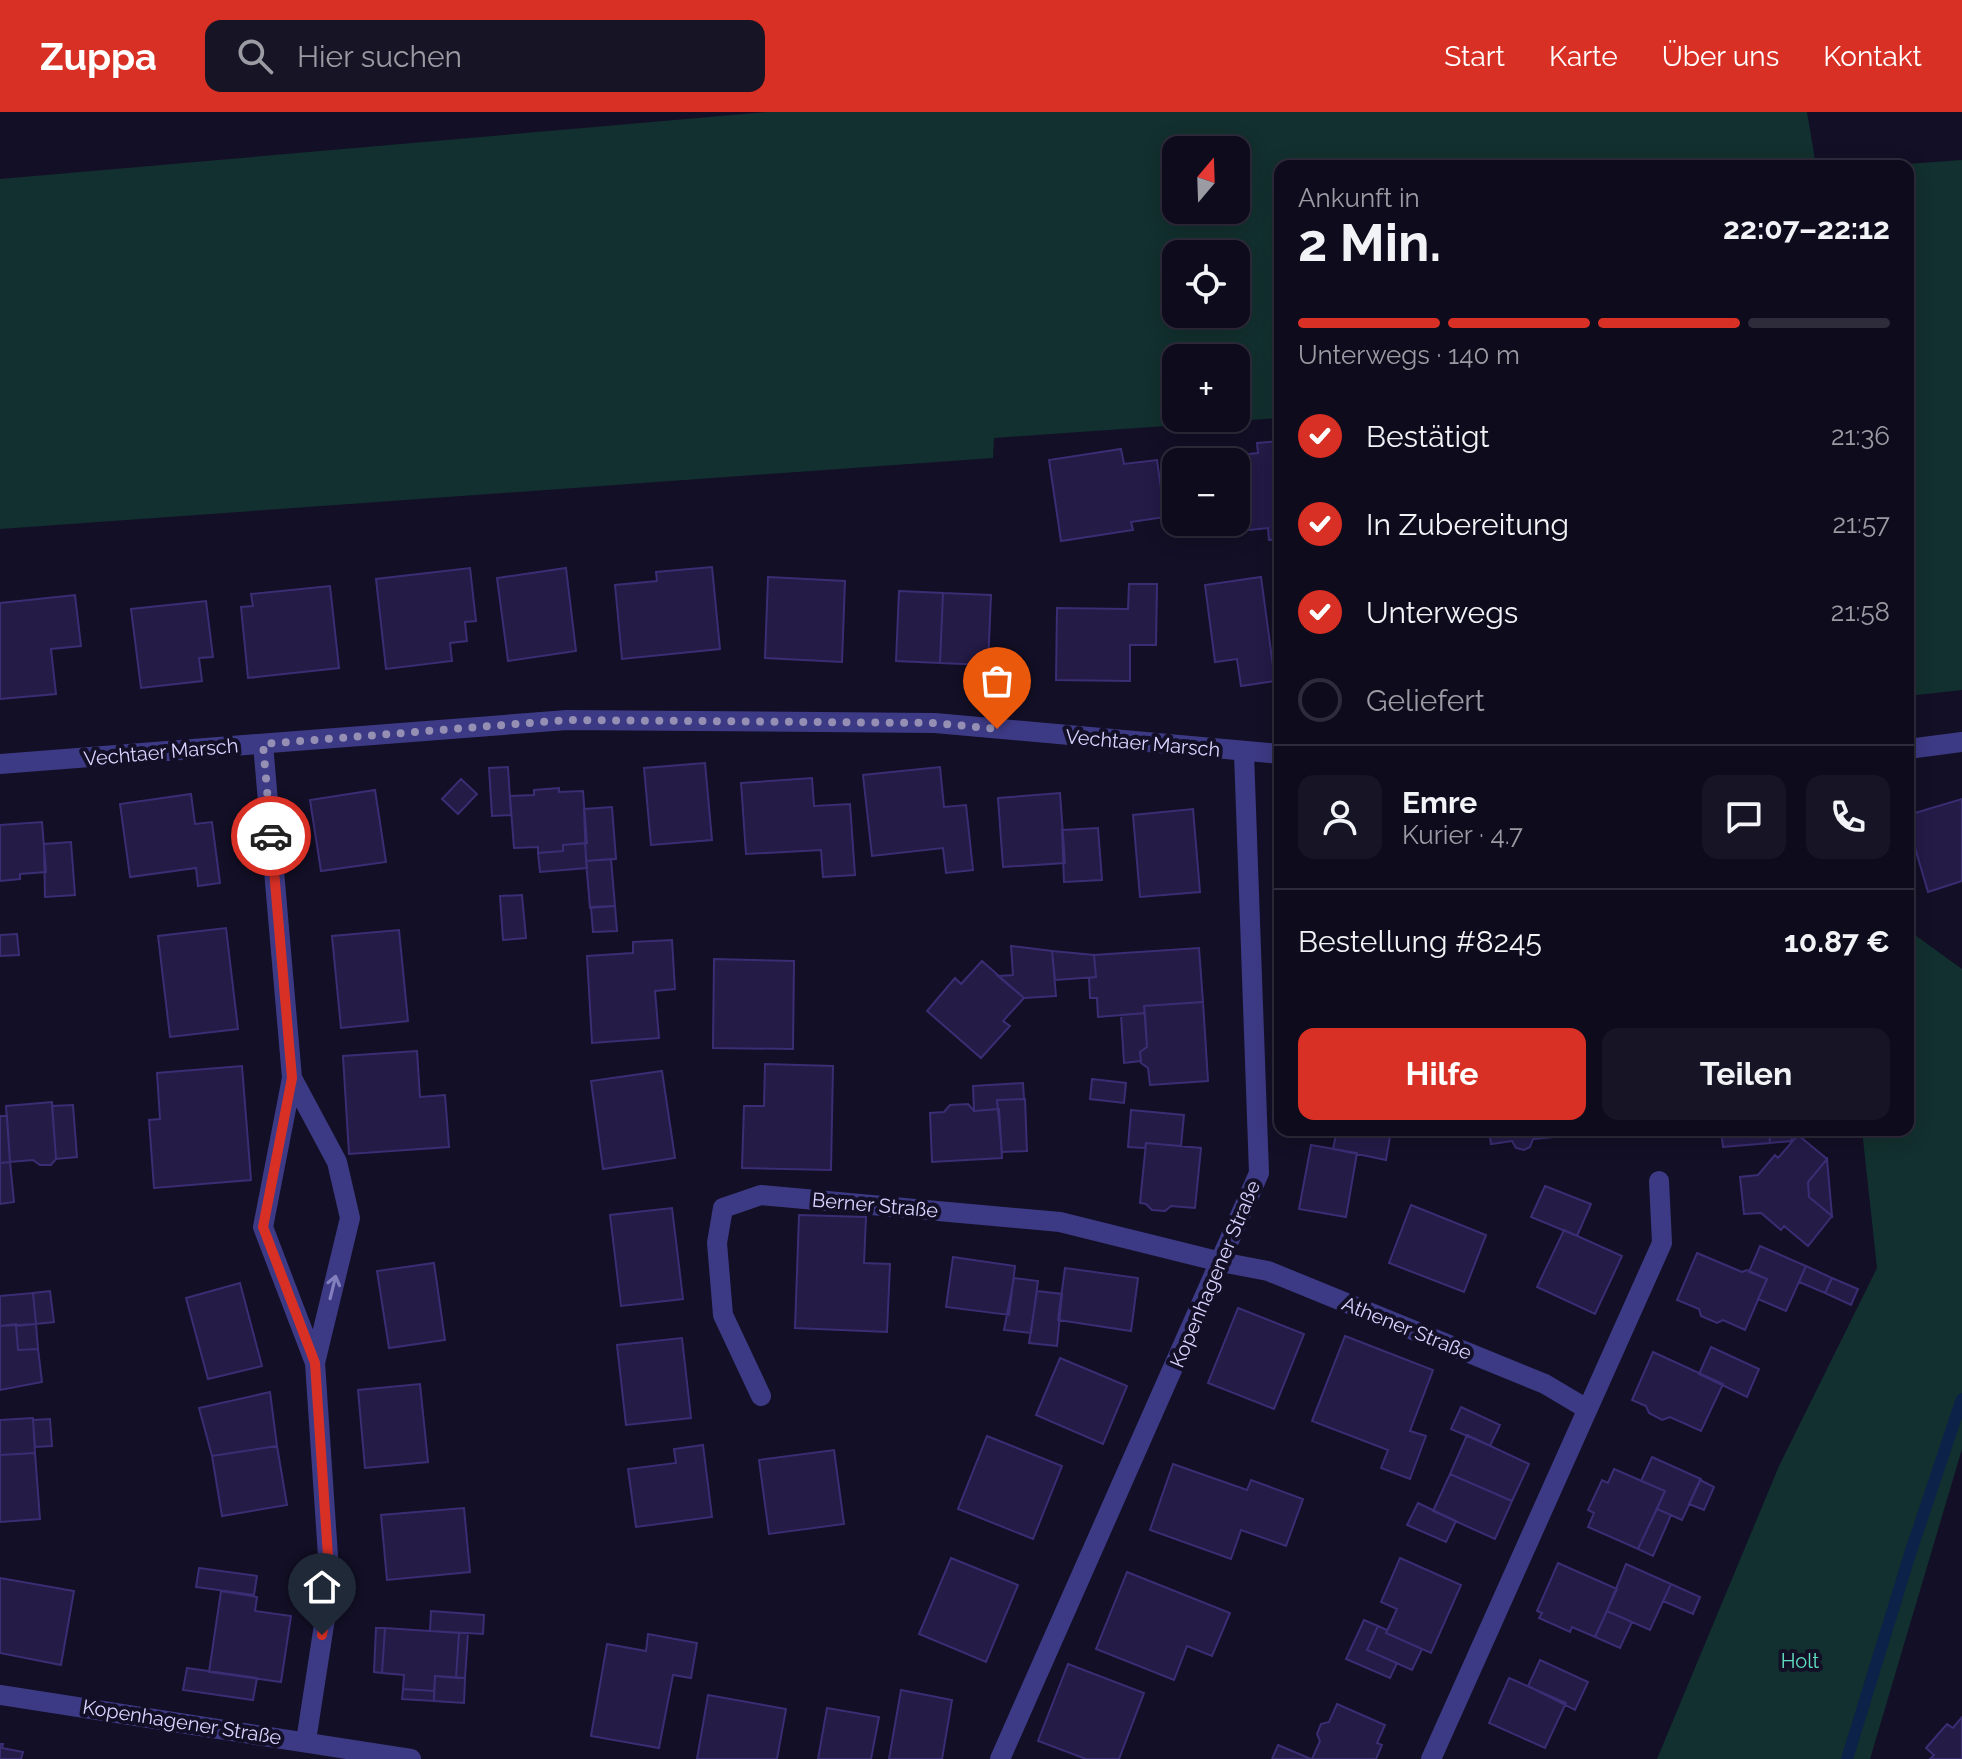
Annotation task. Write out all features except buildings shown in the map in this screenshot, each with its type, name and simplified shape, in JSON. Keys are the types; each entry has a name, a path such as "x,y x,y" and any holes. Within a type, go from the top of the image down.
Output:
{"street":[{"name":"Vechtaer Marsch","path":"0,764 567,720 935,723 1274,754"},
{"path":"1914,748 1962,742"},
{"path":"263,744 292,1078 263,1227 315,1363 330,1586 306,1741"},
{"name":"Kopenhagener Straße","path":"1000,1759 1259,1173 1244,753"},
{"path":"292,1078 337,1162 350,1218 315,1363"},
{"path":"1431,1759 1662,1243 1659,1181"},
{"name":"Berner Straße","path":"761,1396 723,1315 717,1243 723,1208 761,1195 1060,1222 1221,1262"},
{"name":"Athener Straße","path":"1221,1262 1283,1277 1545,1384 1587,1409"},
{"name":"Kopenhagener Straße","path":"0,1695 411,1759"}],"green space":[{"path":"767,112 1807,112 1815,160 1274,160 1274,418 1250,420 1250,344 1162,344 1162,426 994,438 993,458 0,529 0,179"},
{"path":"1962,160 1962,690 1914,695 1914,163"},
{"name":"Holt","path":"1914,934 1962,969 1962,1449 1870,1759 1657,1759 1779,1466 1877,1268 1863,1136 1914,1136"}],"waterway":[{"path":"1847,1759 1962,1399"}],"way so far":[{"path":"271,836 263,744 567,720 935,723 997,729"}],"route":[{"path":"271,836 292,1078 263,1227 315,1363 330,1586 322,1635"}]}
